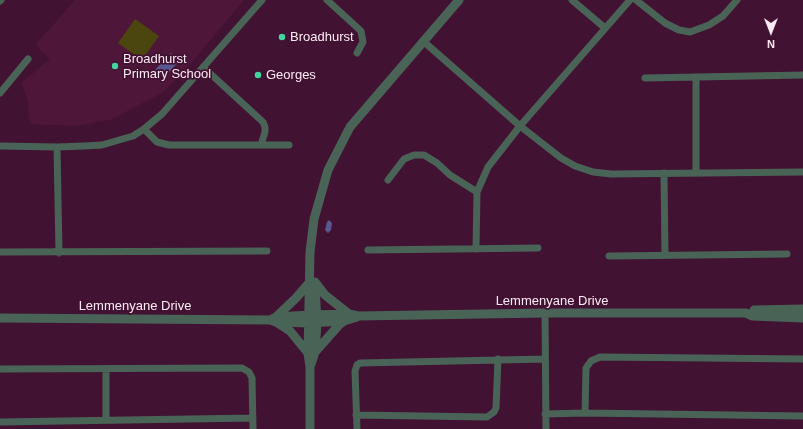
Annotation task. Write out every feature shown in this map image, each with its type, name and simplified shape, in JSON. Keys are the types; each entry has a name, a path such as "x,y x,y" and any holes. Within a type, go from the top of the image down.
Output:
{"street":[{"path":"0,146 57,147 102,145 133,136 162,114 262,0"},
{"path":"327,0 362,31 363,42 357,52"},
{"path":"310,429 310,367 313,319 310,252 314,219 328,170 350,127 459,0"},
{"path":"572,0 605,28"},
{"path":"476,250 477,192 488,167 520,126 630,0"},
{"path":"636,0 665,22 679,30 690,32 709,25 723,16 736,0"},
{"path":"423,42 520,126 575,166 593,172 611,174 803,172"},
{"path":"0,93 28,58"},
{"path":"203,67 263,122 265,132 261,145"},
{"path":"645,78 803,75"},
{"path":"696,77 696,173"},
{"path":"144,129 157,142 163,145 289,145"},
{"path":"57,147 58,253"},
{"path":"388,180 404,159 414,155 424,155 437,163 450,175 477,192"},
{"path":"664,173 665,255"},
{"path":"368,250 476,250 538,248"},
{"path":"0,252 58,253 267,251"},
{"path":"609,256 787,254"},
{"path":"311,353 323,345 346,318 312,283"},
{"path":"311,353 290,331 274,320 312,283"},
{"name":"Lemmenyane Drive","path":"746,313 751,310 803,309"},
{"path":"545,313 546,429"},
{"name":"Lemmenyane Drive","path":"0,318 274,320 346,318 358,316 545,313 746,313 752,316 803,318"},
{"path":"585,413 586,368 591,361 600,357 803,359"},
{"path":"356,415 487,417 494,412 496,408 498,359"},
{"path":"357,429 355,371 357,365 360,363 545,359"},
{"path":"106,368 106,420"},
{"path":"0,369 242,368 249,372 252,378 253,429"},
{"path":"545,414 585,413 803,416"},
{"path":"0,422 253,418"}],"shaded area":[{"name":"Broadhurst Primary School","path":"75,0 244,0 183,73 162,93 110,120 76,126 30,124 28,101 21,83 50,59 38,48 37,43"},
{"path":"135,19 159,36 142,60 118,43"},
{"path":"171,53 179,61 164,78 155,70"},
{"path":"329,220 332,223 331,230 328,233 325,230"}],"place":[{"name":"Broadhurst","path":"282,37"},
{"name":"Broadhurst Primary School","path":"115,66"},
{"name":"Georges","path":"258,75"}]}
